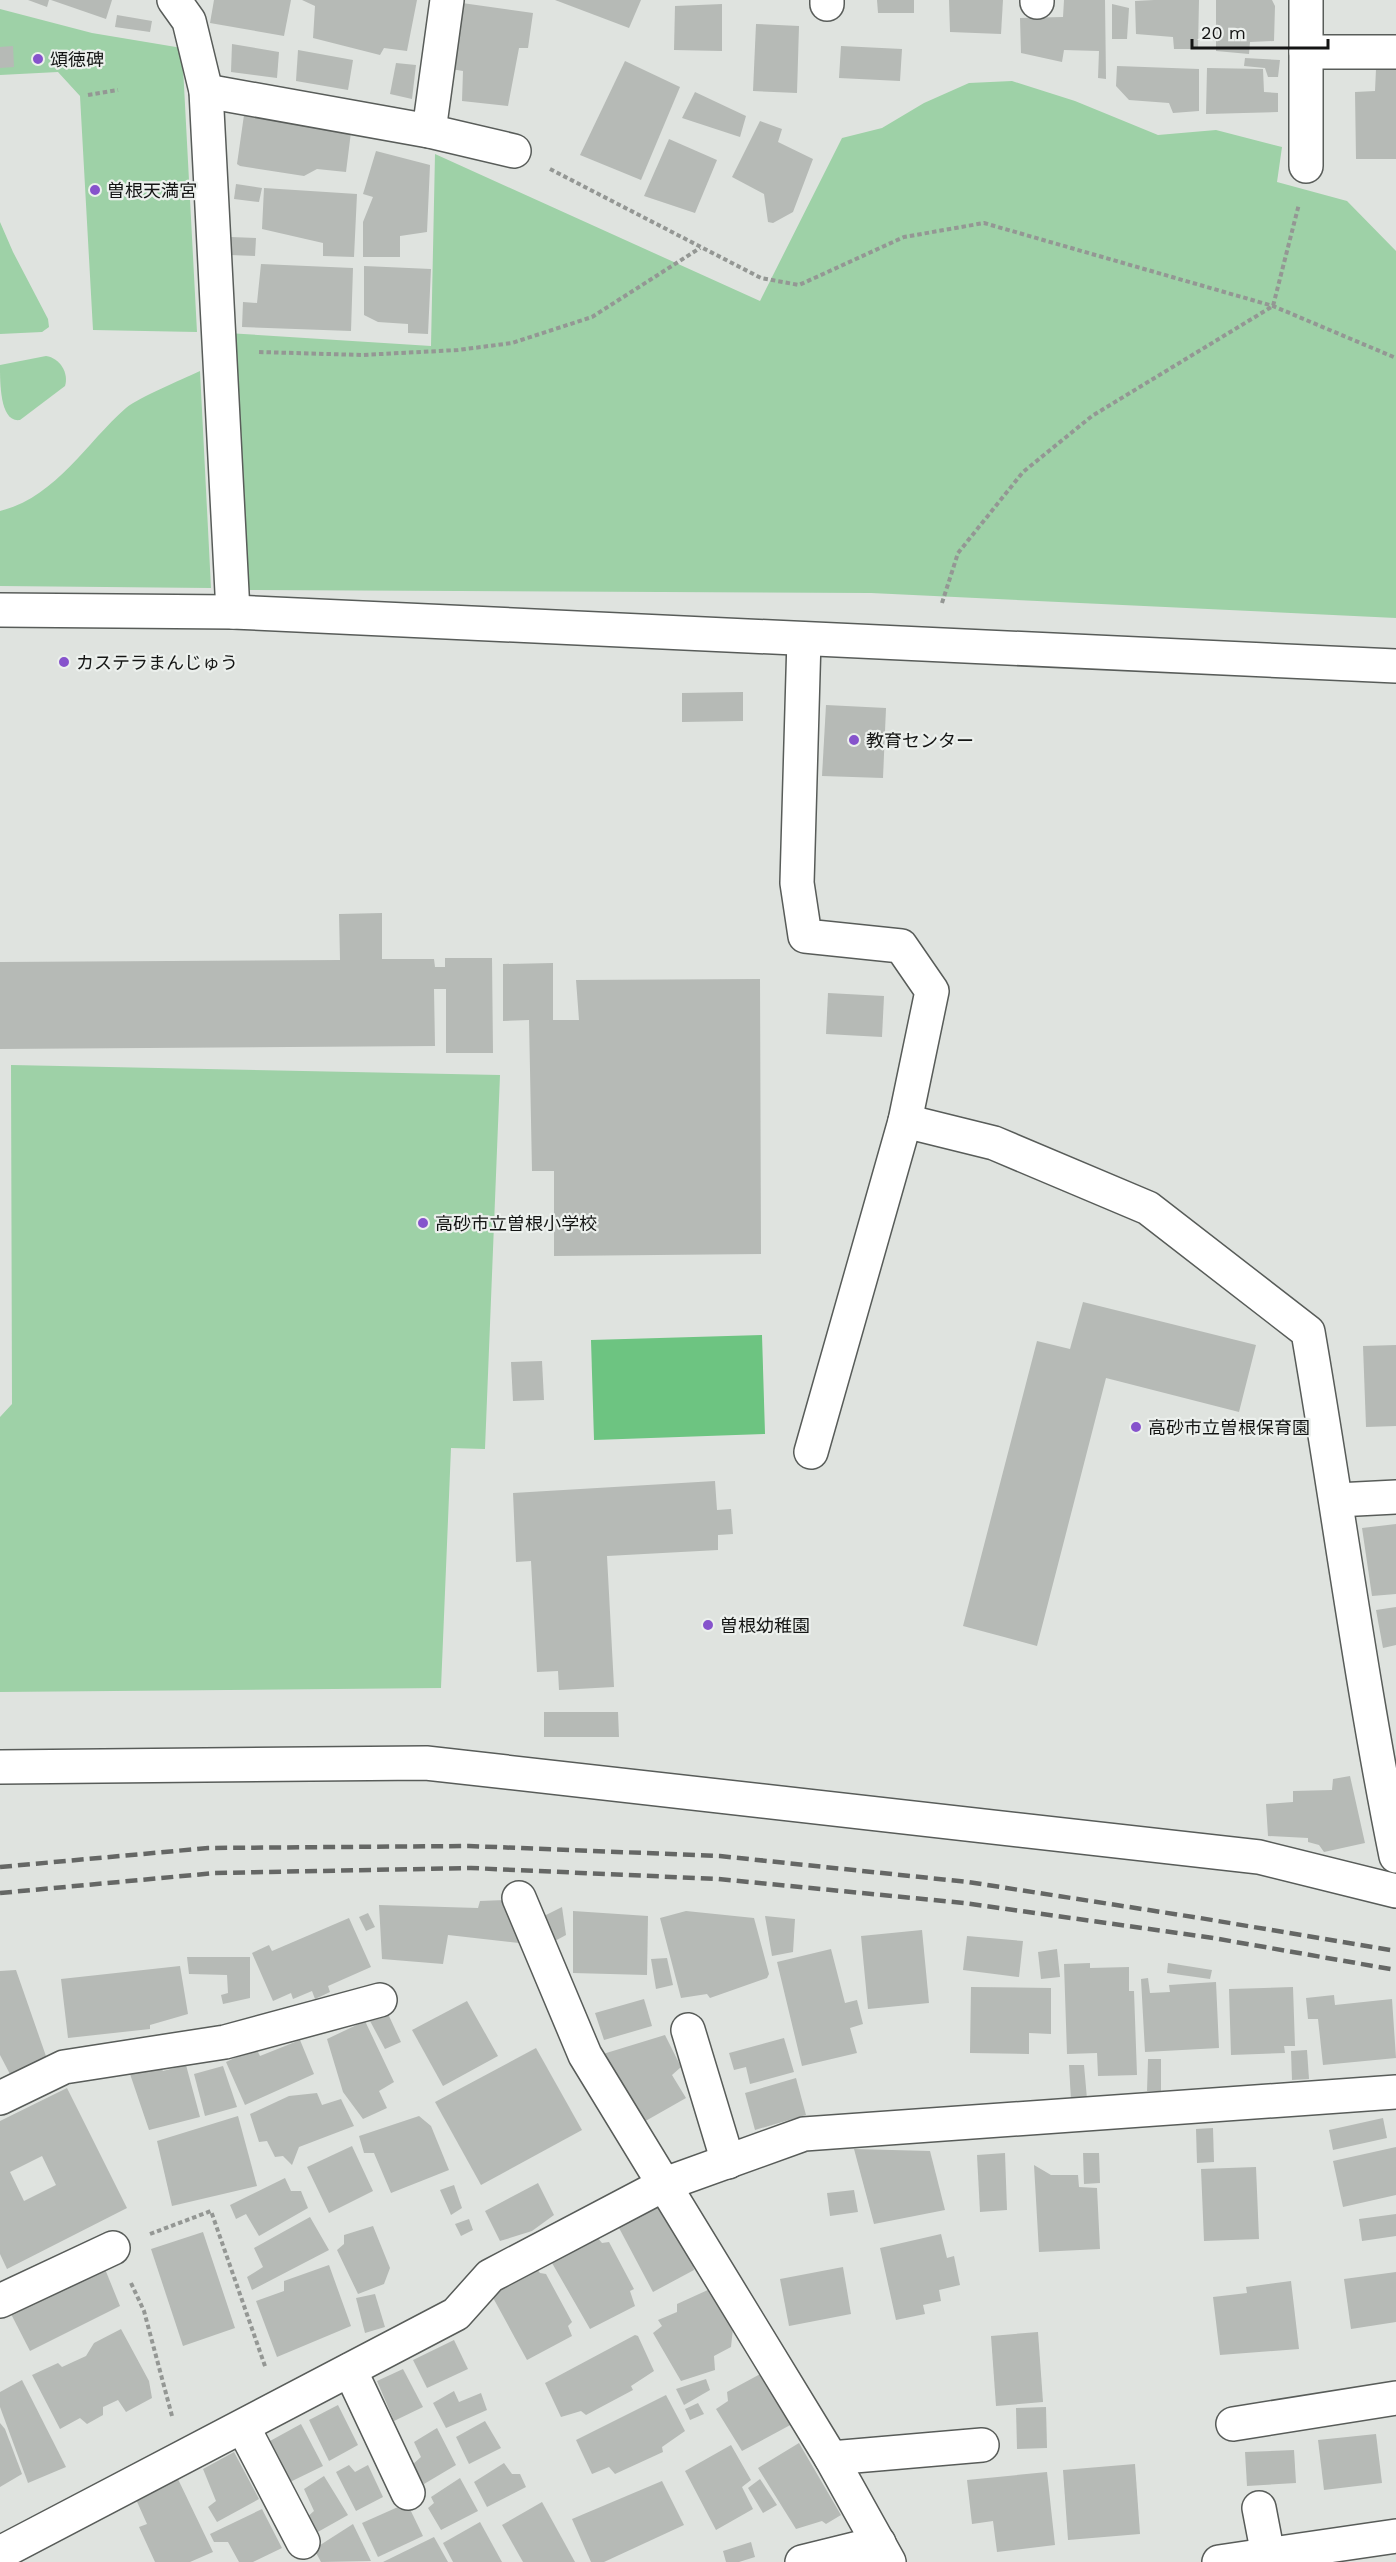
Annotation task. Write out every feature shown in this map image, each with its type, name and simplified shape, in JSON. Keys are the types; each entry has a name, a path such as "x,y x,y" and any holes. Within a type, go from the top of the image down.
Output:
{"street":[{"path":"174,0 189,21 206,91 233,612"},
{"path":"429,131 447,0"},
{"path":"1306,0 1306,166"},
{"path":"1306,52 1396,52"},
{"path":"206,91 429,131 514,151"},
{"path":"0,610 233,612 1396,666"},
{"path":"804,639 796,883 805,936 901,946 932,991 905,1121 811,1452"},
{"path":"905,1121 994,1143 1148,1208 1308,1332 1388,1776 1396,1856"},
{"path":"1337,1500 1396,1497"},
{"path":"0,1767 426,1763 1259,1857 1396,1892"},
{"path":"519,1898 585,2055 831,2458 884,2552 802,2562"},
{"path":"0,2098 64,2067 225,2042 380,2000"},
{"path":"688,2030 728,2162"},
{"path":"0,2553 456,2314 490,2276 665,2184 804,2134 1396,2092"},
{"path":"0,2301 113,2248"},
{"path":"350,2370 408,2493"},
{"path":"1233,2424 1396,2398"},
{"path":"243,2427 303,2542"},
{"path":"831,2458 982,2445"},
{"path":"1259,2508 1268,2555"},
{"path":"1219,2562 1396,2536"}],"path":[{"path":"88,95 118,90"},
{"path":"514,151 761,278 799,285 904,237 984,223 1273,306 1396,358"},
{"path":"929,644 958,553 1023,472 1092,416 1273,306 1299,206 1306,166"},
{"path":"219,351 362,355 458,350 512,343 592,316 701,248"},
{"path":"183,2457 144,2311 113,2248 211,2211 280,2407"}],"shaded area":[{"path":"0,9 92,33 182,48 197,332 93,330 80,96 58,72 0,75"},
{"path":"1012,81 1075,101 1158,135 1216,130 1282,147 1277,182 1347,201 1396,251 1396,618 871,593 248,590 227,333 431,346 435,154 760,301 842,138 882,128 924,103 969,83"},
{"path":"0,222 48,319 49,327 42,332 0,334"},
{"path":"51,357 62,367 66,376 65,386 20,420 13,419 8,415 2,401 0,365"},
{"path":"200,371 211,588 0,586 0,511 20,504 54,482 126,408"},
{"path":"11,1065 500,1075 485,1449 451,1448 441,1688 0,1692 0,1417 12,1404"},
{"path":"762,1335 765,1434 594,1440 591,1340"}],"building":[{"path":"28,0 49,0 47,7"},
{"path":"51,0 112,0 106,19"},
{"path":"214,0 291,0 284,36 210,23"},
{"path":"302,0 417,0 407,51 384,48 380,55 313,38 315,6"},
{"path":"555,0 641,0 629,28"},
{"path":"877,0 914,0 914,13 878,13"},
{"path":"949,0 1003,0 1001,34 950,32"},
{"path":"1064,0 1105,0 1106,79 1098,78 1099,51 1064,50 1062,62 1021,53 1020,18 1063,17"},
{"path":"1199,0 1198,49 1174,49 1173,37 1136,34 1135,1"},
{"path":"1216,0 1272,0 1275,6 1274,41 1250,42 1249,54 1216,51"},
{"path":"462,3 533,13 528,48 519,48 508,106 462,101 463,71 451,69"},
{"path":"722,4 722,51 674,50 675,6"},
{"path":"1112,4 1129,8 1127,39 1112,39"},
{"path":"117,15 152,21 150,32 115,27"},
{"path":"756,24 799,26 797,93 753,91"},
{"path":"232,44 279,52 277,78 231,72"},
{"path":"13,46 14,67 0,68 0,47"},
{"path":"841,46 902,49 900,81 839,78"},
{"path":"298,50 353,60 348,90 296,81"},
{"path":"1245,58 1280,60 1278,77 1268,77 1265,68 1244,66"},
{"path":"625,61 680,87 641,180 580,155"},
{"path":"396,63 416,65 412,99 390,94"},
{"path":"1117,66 1199,69 1199,111 1173,113 1169,103 1129,100 1116,86"},
{"path":"1207,68 1263,69 1264,92 1278,93 1278,112 1206,114"},
{"path":"1376,69 1396,69 1396,159 1356,159 1355,92 1375,91"},
{"path":"695,92 746,116 740,137 682,118"},
{"path":"244,115 351,132 346,172 317,169 304,176 240,166 237,164"},
{"path":"760,121 782,129 778,142 813,159 793,212 773,223 768,222 764,194 732,177"},
{"path":"669,139 717,160 695,213 644,196"},
{"path":"376,151 430,165 427,232 400,236 400,257 363,257 363,222 373,197 363,194"},
{"path":"236,184 262,188 259,202 234,199"},
{"path":"264,188 357,194 354,257 323,256 323,243 262,229"},
{"path":"231,237 256,238 255,256 230,255"},
{"path":"261,264 353,268 351,331 242,327 243,302 257,303"},
{"path":"364,266 431,269 428,334 408,333 408,324 378,322 364,315"},
{"path":"743,692 743,721 682,722 682,693"},
{"path":"826,705 886,708 883,778 822,776"},
{"path":"382,913 382,959 434,959 435,967 445,967 445,958 492,958 493,1053 446,1053 446,989 434,989 435,1046 0,1049 0,962 340,960 339,914"},
{"path":"553,963 553,1020 579,1020 576,980 760,979 761,1254 554,1256 554,1171 532,1171 529,1020 503,1021 503,964"},
{"path":"828,993 884,996 882,1037 826,1034"},
{"path":"1083,1302 1256,1345 1239,1412 1106,1378 1037,1646 963,1626 1037,1341 1070,1349"},
{"path":"1396,1345 1396,1426 1366,1427 1363,1346"},
{"path":"542,1361 544,1400 513,1401 511,1362"},
{"path":"715,1481 717,1510 731,1509 733,1534 718,1535 718,1550 607,1556 614,1687 559,1690 558,1671 537,1672 531,1561 516,1562 513,1493"},
{"path":"1396,1524 1396,1594 1372,1596 1362,1528"},
{"path":"1396,1607 1396,1645 1383,1648 1376,1610"},
{"path":"544,1712 618,1712 619,1737 544,1737"},
{"path":"1350,1776 1365,1843 1324,1852 1319,1845 1308,1842 1308,1838 1268,1836 1266,1804 1293,1802 1293,1791 1332,1790 1333,1779"},
{"path":"505,1900 519,1943 448,1935 443,1964 382,1959 379,1905 478,1908 480,1901"},
{"path":"562,1907 566,1935 553,1942 542,1917"},
{"path":"573,1911 648,1916 647,1975 573,1973"},
{"path":"686,1911 754,1918 769,1974 767,1978 710,1998 707,1994 681,1998 660,1918"},
{"path":"368,1913 375,1927 366,1931 359,1917"},
{"path":"765,1916 795,1919 793,1952 772,1956"},
{"path":"349,1918 371,1967 328,1986 330,1992 315,1999 312,1991 293,1999 291,1993 273,2001 252,1953 269,1945 272,1951"},
{"path":"922,1930 929,2003 868,2009 861,1936"},
{"path":"967,1936 1023,1941 1019,1977 963,1970"},
{"path":"831,1949 845,2003 857,2000 863,2024 850,2028 857,2053 802,2066 777,1962"},
{"path":"1057,1949 1060,1977 1041,1979 1038,1952"},
{"path":"187,1957 250,1957 250,1998 223,2004 221,1995 228,1993 227,1975 189,1974"},
{"path":"667,1958 673,1985 656,1989 651,1959"},
{"path":"1090,1963 1090,1968 1129,1967 1129,1991 1134,1991 1137,2075 1098,2076 1097,2053 1067,2054 1064,1964"},
{"path":"1168,1963 1212,1970 1210,1979 1167,1973"},
{"path":"180,1966 188,2014 150,2025 150,2029 68,2038 61,1979"},
{"path":"16,1970 47,2059 11,2076 0,2055 0,1971"},
{"path":"1148,1978 1150,1993 1170,1992 1169,1985 1216,1982 1219,2048 1145,2052 1141,1979"},
{"path":"971,1987 1051,1988 1051,2034 1029,2033 1029,2054 970,2053"},
{"path":"1293,1987 1295,2046 1284,2046 1285,2053 1231,2055 1229,1989"},
{"path":"1334,1995 1335,2005 1392,1999 1396,2058 1323,2065 1318,2019 1308,2019 1306,1998"},
{"path":"644,1999 652,2026 604,2040 595,2013"},
{"path":"467,2001 498,2056 443,2086 412,2030"},
{"path":"389,2016 401,2042 385,2049 370,2021"},
{"path":"365,2021 394,2082 379,2091 387,2108 363,2119 343,2092 327,2039"},
{"path":"665,2035 681,2067 672,2075 686,2098 642,2123 603,2054"},
{"path":"784,2038 794,2072 750,2084 746,2067 734,2070 729,2053"},
{"path":"300,2040 314,2074 245,2105 226,2062 256,2048 260,2056"},
{"path":"536,2048 582,2130 481,2185 435,2102"},
{"path":"1307,2050 1309,2079 1292,2080 1291,2051"},
{"path":"1148,2059 1161,2059 1161,2091 1147,2091"},
{"path":"159,2065 163,2071 186,2065 200,2117 149,2130 130,2074"},
{"path":"1069,2065 1084,2065 1087,2099 1071,2100"},
{"path":"223,2066 237,2107 205,2116 194,2074"},
{"path":"796,2078 806,2115 755,2130 745,2093"},
{"path":"67,2088 127,2208 7,2269 0,2254 0,2121","holes":["42,2156 56,2185 24,2201 10,2172"]},
{"path":"317,2093 322,2105 341,2099 354,2126 299,2147 292,2165 283,2156 275,2157 267,2141 259,2142 250,2114 289,2096"},
{"path":"238,2116 257,2186 172,2206 157,2141"},
{"path":"419,2116 431,2126 449,2170 391,2193 374,2153 364,2153 359,2136"},
{"path":"1383,2118 1387,2138 1333,2150 1329,2130"},
{"path":"1213,2128 1214,2162 1197,2163 1196,2129"},
{"path":"352,2146 373,2191 329,2213 307,2167"},
{"path":"1396,2147 1396,2195 1343,2207 1333,2161"},
{"path":"854,2149 930,2151 945,2210 874,2224"},
{"path":"1005,2153 1007,2210 980,2212 977,2155"},
{"path":"1083,2153 1099,2153 1100,2183 1084,2184"},
{"path":"1034,2165 1051,2175 1078,2175 1079,2187 1097,2188 1100,2249 1039,2252"},
{"path":"1256,2167 1259,2239 1204,2241 1201,2169"},
{"path":"285,2178 291,2191 301,2191 308,2208 259,2236 246,2214 236,2219 230,2205"},
{"path":"538,2183 554,2215 532,2231 500,2241 485,2211"},
{"path":"454,2185 462,2208 451,2215 440,2190"},
{"path":"854,2190 858,2212 830,2216 827,2193"},
{"path":"659,2204 692,2260 694,2270 653,2292 618,2226"},
{"path":"1396,2214 1396,2236 1362,2241 1359,2219"},
{"path":"310,2217 329,2250 252,2290 247,2277 263,2267 254,2248"},
{"path":"469,2219 473,2230 461,2236 455,2224"},
{"path":"373,2226 390,2268 384,2284 358,2294 337,2250 344,2244 344,2235"},
{"path":"203,2232 235,2328 183,2346 151,2249"},
{"path":"941,2234 947,2258 954,2256 960,2285 939,2290 941,2301 923,2305 925,2314 896,2320 880,2248"},
{"path":"597,2237 602,2243 609,2242 634,2289 630,2291 635,2306 590,2329 552,2263 553,2259"},
{"path":"329,2265 351,2326 277,2357 256,2301 284,2291 284,2281"},
{"path":"843,2267 851,2314 789,2326 780,2279"},
{"path":"536,2268 540,2273 546,2274 572,2322 568,2326 572,2336 527,2360 491,2294"},
{"path":"105,2269 120,2306 30,2351 11,2314"},
{"path":"1396,2272 1396,2322 1351,2329 1344,2279"},
{"path":"1291,2281 1299,2349 1220,2355 1213,2297 1247,2293 1246,2287"},
{"path":"710,2289 733,2328 731,2347 714,2356 715,2370 681,2381 653,2333 662,2326 658,2320 677,2312 677,2304"},
{"path":"375,2294 385,2327 365,2333 356,2298"},
{"path":"121,2329 149,2381 152,2398 126,2412 118,2400 103,2407 103,2415 87,2424 80,2418 60,2429 32,2375 58,2363 62,2367 86,2356 94,2343"},
{"path":"1038,2332 1043,2402 996,2406 991,2336"},
{"path":"635,2335 638,2336 654,2371 631,2386 633,2390 586,2415 581,2411 561,2417 545,2383"},
{"path":"454,2340 468,2369 427,2388 413,2360"},
{"path":"403,2369 423,2407 394,2421 377,2381"},
{"path":"764,2372 794,2423 742,2451 716,2409 728,2401 727,2392"},
{"path":"706,2379 710,2390 684,2405 676,2389"},
{"path":"22,2380 66,2467 28,2483 0,2407 0,2392"},
{"path":"454,2391 459,2402 481,2393 487,2410 446,2428 433,2403"},
{"path":"666,2395 685,2431 662,2447 663,2452 615,2474 609,2467 592,2474 576,2440"},
{"path":"698,2403 704,2414 690,2420 685,2409"},
{"path":"338,2405 358,2445 329,2461 309,2420"},
{"path":"1046,2407 1047,2448 1017,2449 1016,2408"},
{"path":"485,2421 501,2448 469,2464 456,2437"},
{"path":"0,2423 5,2429 22,2474 0,2487"},
{"path":"301,2424 323,2466 290,2482 270,2441"},
{"path":"437,2428 456,2465 424,2484 412,2465 421,2457 414,2442"},
{"path":"1376,2434 1382,2483 1324,2490 1318,2440"},
{"path":"799,2443 841,2515 826,2524 822,2521 796,2529 758,2468"},
{"path":"731,2445 751,2480 742,2487 753,2509 716,2530 685,2471"},
{"path":"1294,2450 1296,2483 1247,2486 1245,2452"},
{"path":"234,2452 259,2499 217,2522 208,2507 216,2501 203,2469"},
{"path":"504,2463 512,2474 520,2474 526,2487 487,2507 474,2482"},
{"path":"1135,2464 1140,2534 1068,2540 1063,2470"},
{"path":"349,2465 355,2472 368,2465 383,2497 356,2511 336,2472"},
{"path":"1047,2472 1055,2545 997,2552 993,2521 972,2524 967,2480"},
{"path":"176,2475 213,2552 190,2562 155,2562 139,2527 147,2524 134,2495"},
{"path":"324,2476 348,2515 316,2533 306,2518 314,2511 304,2489"},
{"path":"460,2478 478,2511 441,2530 428,2508 434,2503 431,2497"},
{"path":"760,2479 777,2505 763,2513 748,2488"},
{"path":"662,2481 684,2525 604,2562 591,2562 572,2519"},
{"path":"542,2502 575,2562 523,2562 502,2525"},
{"path":"407,2503 423,2536 378,2557 362,2523"},
{"path":"262,2509 282,2548 253,2562 239,2562 228,2542 214,2542 210,2534"},
{"path":"480,2522 502,2562 453,2562 443,2543"},
{"path":"353,2524 371,2561 321,2562 314,2549"},
{"path":"434,2537 448,2562 383,2562"},
{"path":"751,2542 755,2557 739,2562 726,2562 723,2551"}],"railway":[{"path":"0,1867 208,1848 469,1846 720,1856 968,1882 1396,1951"},
{"path":"0,1893 215,1873 471,1868 718,1879 964,1903 1213,1938 1396,1970"}],"place":[{"name":"頌徳碑","path":"38,59"},
{"name":"曽根天満宮","path":"95,190"},
{"name":"カステラまんじゅう","path":"64,662"},
{"name":"教育センター","path":"854,740"},
{"name":"高砂市立曽根小学校","path":"423,1223"},
{"name":"高砂市立曽根保育園","path":"1136,1427"},
{"name":"曽根幼稚園","path":"708,1625"}]}
